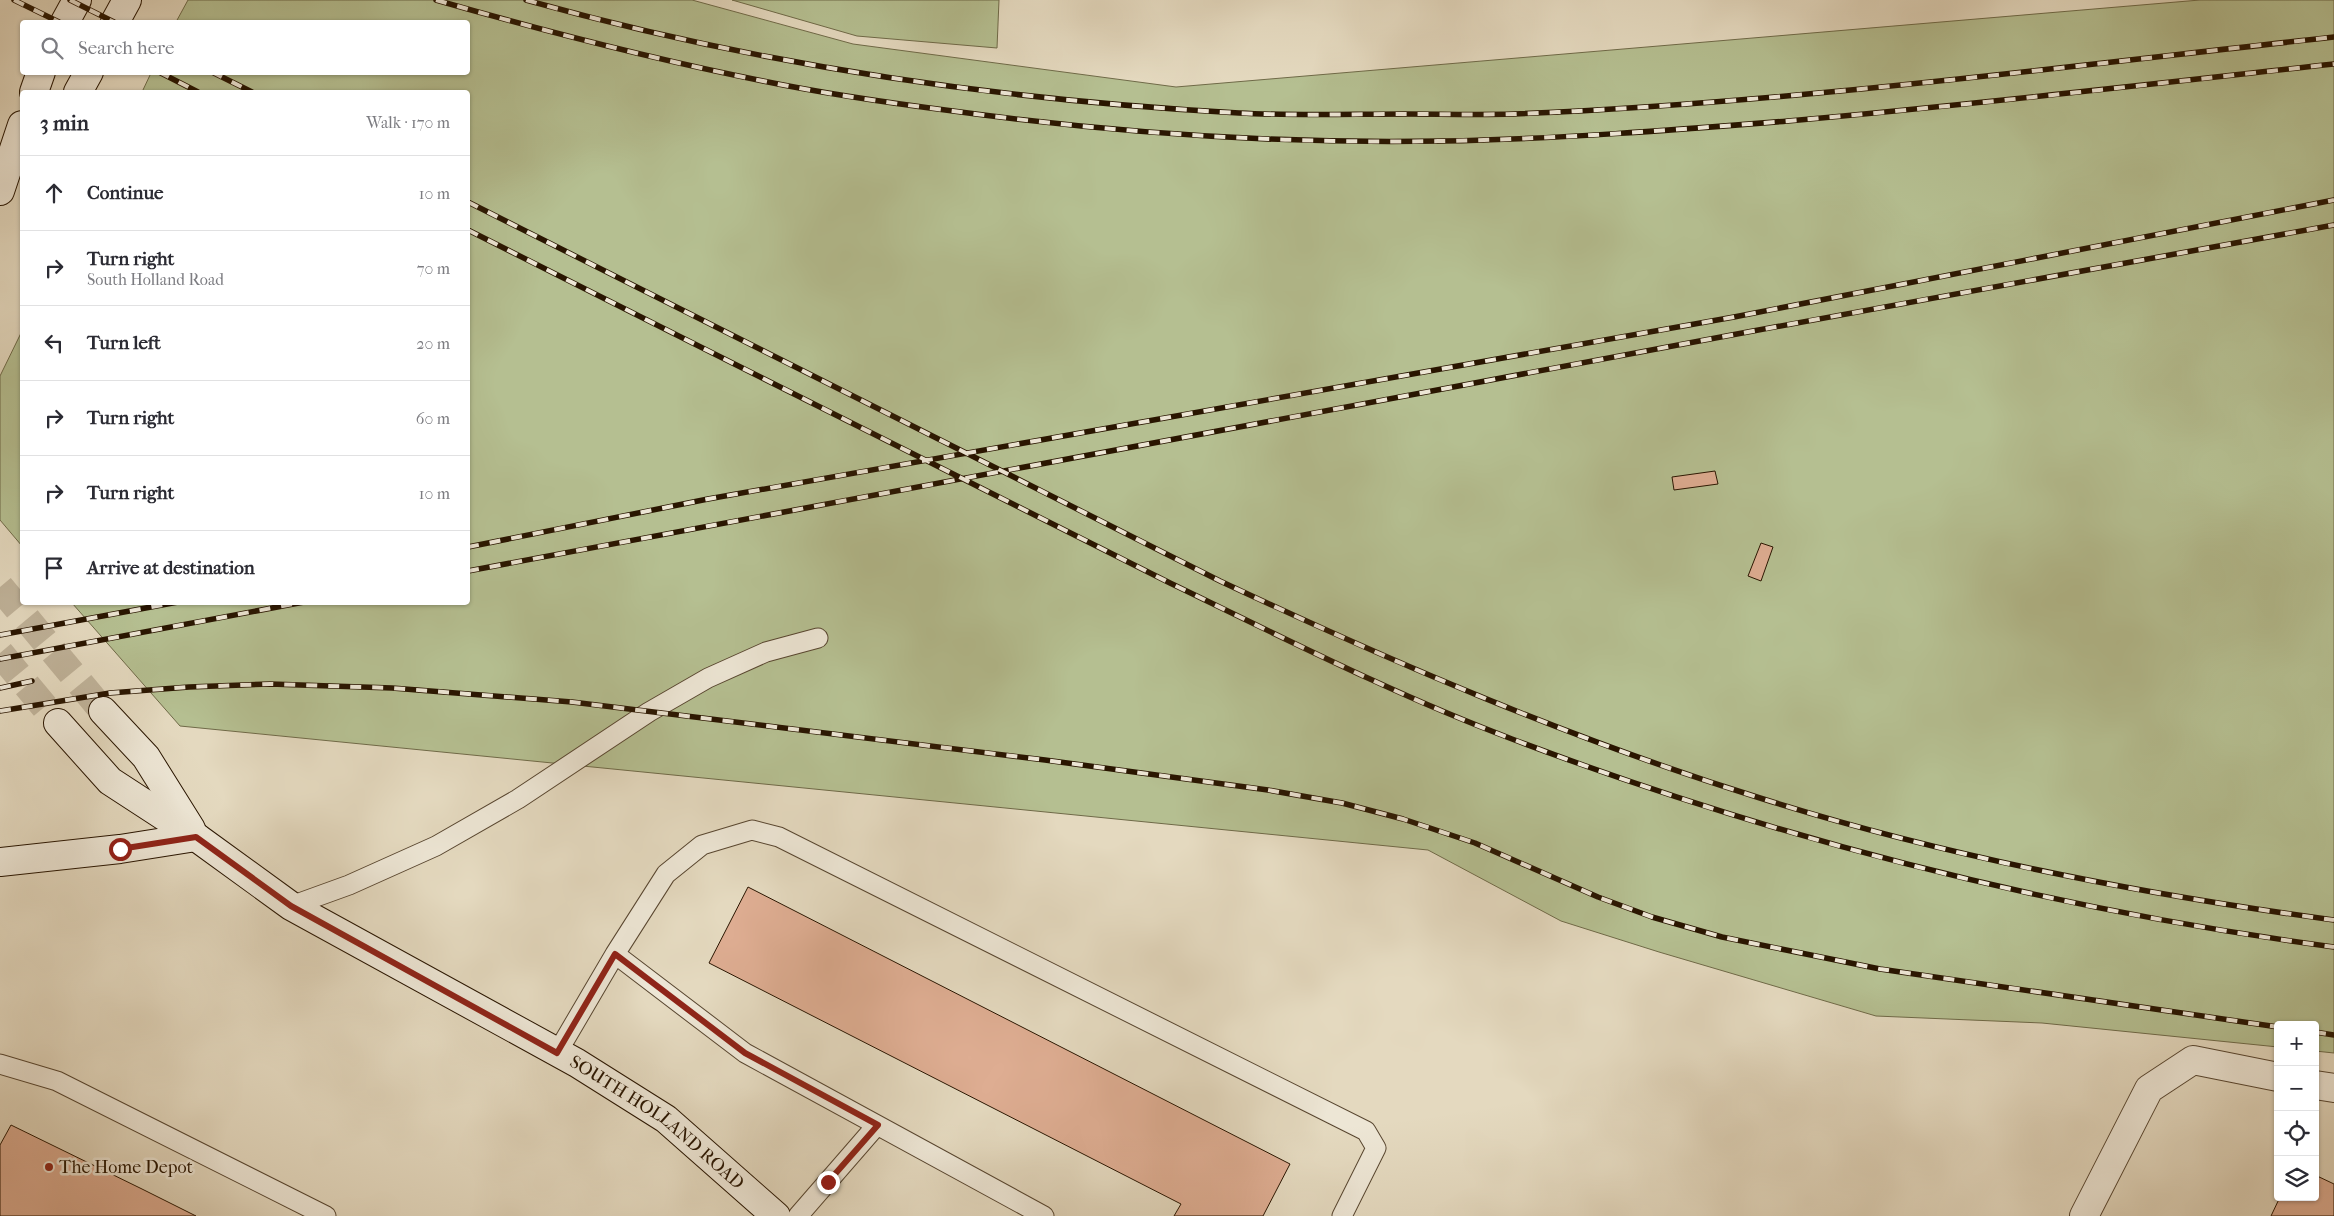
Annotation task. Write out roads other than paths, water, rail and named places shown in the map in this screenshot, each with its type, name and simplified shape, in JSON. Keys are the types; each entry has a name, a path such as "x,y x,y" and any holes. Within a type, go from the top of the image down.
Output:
{"main road":[{"path":"66,20 77,0"},
{"path":"116,20 127,0"},
{"path":"35,90 40,75"},
{"path":"79,90 88,75"},
{"path":"0,191 20,132"},
{"path":"0,208 20,178"},
{"name":"SOUTH HOLLAND ROAD","path":"103,711 146,757 196,837"},
{"name":"SOUTH HOLLAND ROAD","path":"58,723 110,781 196,837 291,906 577,1063 666,1119 776,1216"},
{"path":"0,862 120,849 196,837"},
{"path":"2084,1216 2149,1089 2193,1060 2274,1076"},
{"path":"2319,1086 2334,1088"}],"lane":[{"path":"291,906 349,885 436,846 518,799 649,712 708,678 766,652 818,638"},
{"path":"557,1053 615,954 666,874 702,845 752,830 778,837 1366,1131 1376,1148 1342,1216"},
{"path":"615,954 745,1053 1044,1216"},
{"path":"0,1064 57,1081 326,1216"},
{"path":"798,1216 878,1125"}],"tunnel":[{"path":"0,587 103,711"},
{"path":"0,653 58,723"}],"railway":[{"path":"14,0 55,20"},
{"path":"70,0 110,20"},
{"path":"436,0 640,54 763,81 834,94 1014,119 1136,131 1259,139 1443,141 1659,131 1925,108 2334,64"},
{"path":"526,0 613,23 702,43 790,61 880,76 969,89 1059,99 1149,107 1280,114 1514,114 1719,102 1924,83 2334,37"},
{"path":"165,75 194,90"},
{"path":"218,75 248,90"},
{"path":"470,547 708,499 1734,317 2334,200"},
{"path":"470,203 1220,581 1352,642 1554,726 1760,798 1830,819 1973,856 2116,886 2334,920"},
{"path":"470,571 1753,331 2334,225"},
{"path":"470,231 1170,583 1382,685 1512,739 1713,809 1917,867 2124,913 2334,947"},
{"path":"0,635 162,605"},
{"path":"0,659 288,605"},
{"path":"0,688 32,681"},
{"path":"0,711 110,693 189,687 270,684 392,688 572,702 1045,760 1268,790 1342,803 1403,819 1475,843 1598,897 1652,917 1722,937 1880,969 2274,1026"},
{"path":"2319,1033 2334,1035"}],"place":[{"name":"The Home Depot","path":"49,1167"}]}
